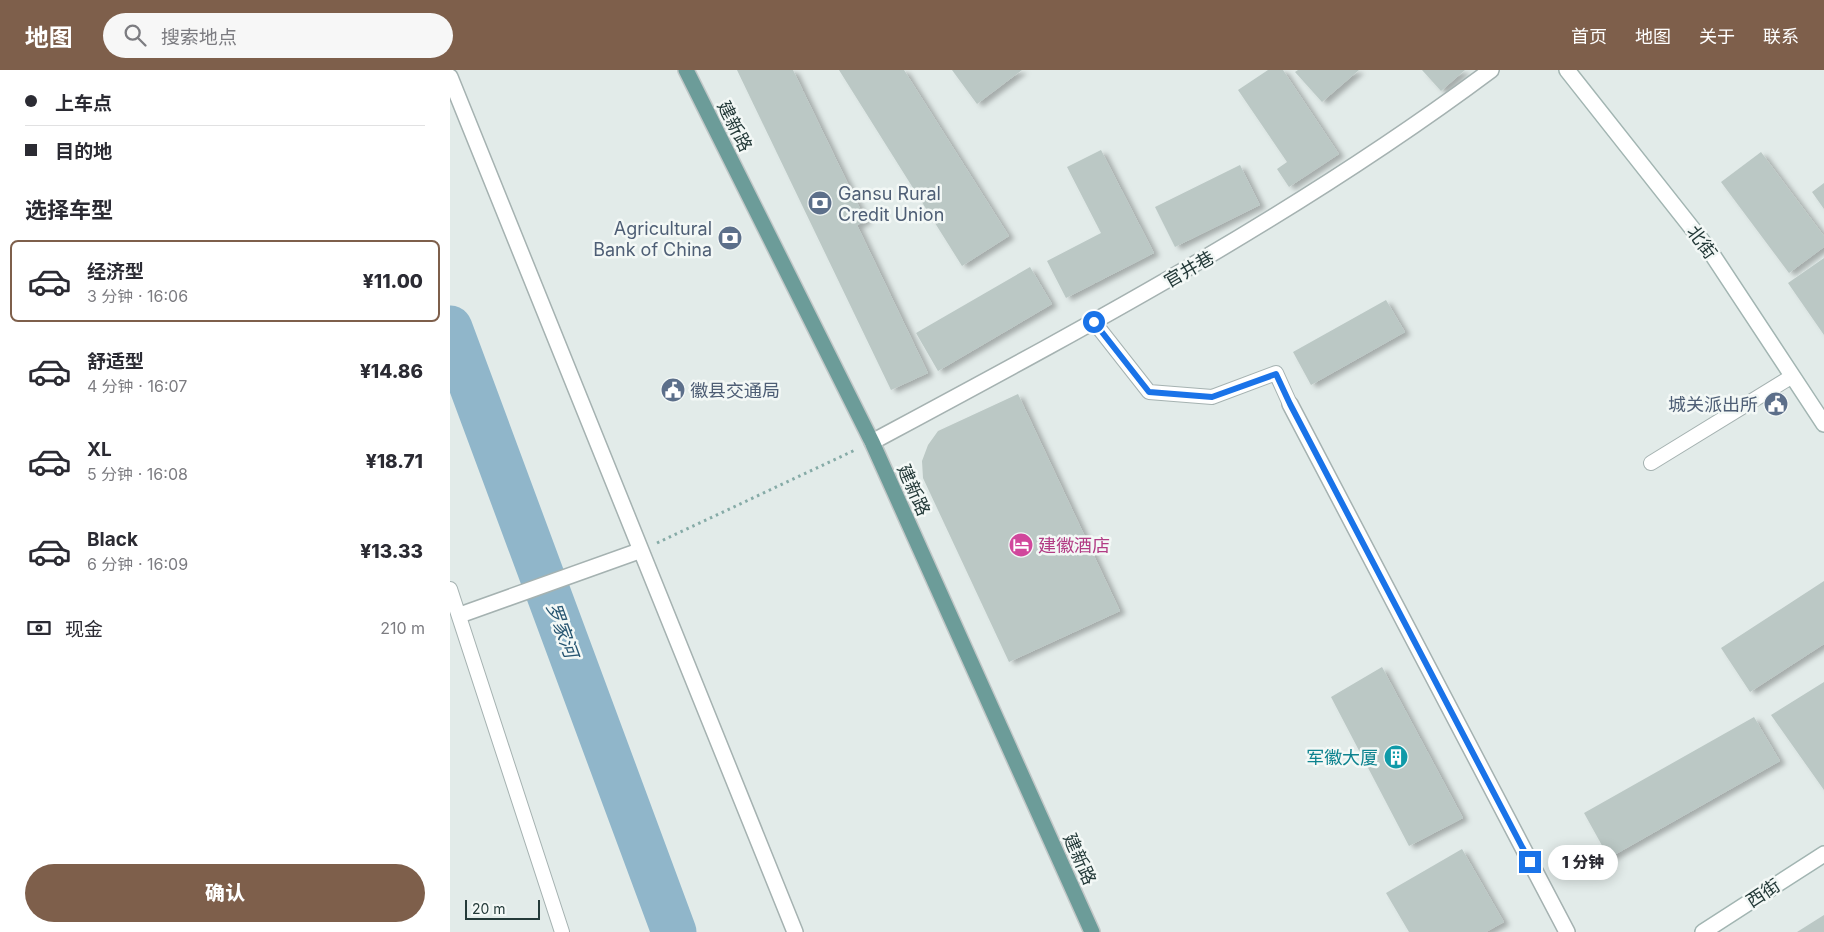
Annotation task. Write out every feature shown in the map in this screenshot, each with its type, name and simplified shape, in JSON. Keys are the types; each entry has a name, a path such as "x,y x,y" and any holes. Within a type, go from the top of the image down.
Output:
{"main road":[{"name":"建新路","path":"686,70 872,442 1092,932"}],"street":[{"name":"官井巷","path":"872,442 1219,252 1420,122 1490,70"},
{"name":"北街","path":"1567,70 1710,251 1791,377 1824,424"},
{"path":"450,77 795,932"},
{"path":"1290,404 1567,932"},
{"path":"460,615 640,551"},
{"name":"西街","path":"1703,932 1824,854"}],"lane":[{"path":"1094,322 1149,392 1212,397 1276,374 1290,404"},
{"path":"1652,464 1791,377"},
{"path":"450,589 562,932"}],"path":[{"path":"640,551 872,442"}],"building":[{"path":"737,70 793,70 866,221 857,225 928,373 891,390"},
{"path":"839,70 904,70 1009,236 962,266"},
{"path":"952,70 1022,70 977,104"},
{"path":"1268,70 1283,70 1339,154 1289,187 1277,169 1287,162 1238,90"},
{"path":"1298,70 1359,70 1322,102 1295,72"},
{"path":"1422,70 1465,70 1441,91"},
{"path":"1101,150 1154,253 1066,298 1047,261 1101,233 1067,167"},
{"path":"1761,152 1824,236 1824,247 1789,273 1721,182"},
{"path":"1240,165 1260,205 1175,247 1155,207"},
{"path":"1824,183 1824,209 1812,192"},
{"path":"1824,258 1824,335 1788,283"},
{"path":"1030,267 1052,304 938,371 916,333"},
{"path":"1386,300 1405,332 1311,385 1293,352"},
{"name":"建徽酒店","path":"1018,394 1120,611 1009,662 923,478 922,461 928,445 938,431"},
{"path":"1824,581 1824,644 1750,692 1721,648"},
{"name":"军徽大厦","path":"1382,667 1463,818 1409,846 1331,697"},
{"path":"1824,682 1824,790 1771,715"},
{"path":"1754,717 1780,761 1609,858 1584,813"},
{"path":"1462,849 1504,922 1486,932 1409,932 1386,893"},
{"path":"1824,915 1824,932 1797,932"}],"waterway":[{"name":"罗家河","path":"450,328 674,932"}],"place":[{"name":"Gansu Rural Credit Union","path":"820,203"},
{"name":"Agricultural Bank of China","path":"730,238"},
{"name":"徽县交通局","path":"673,390"},
{"name":"城关派出所","path":"1776,404"},
{"name":"建徽酒店","path":"1021,545"},
{"name":"军徽大厦","path":"1396,757"}],"route":[{"path":"1094,322 1149,392 1212,397 1276,374 1530,862"}]}
